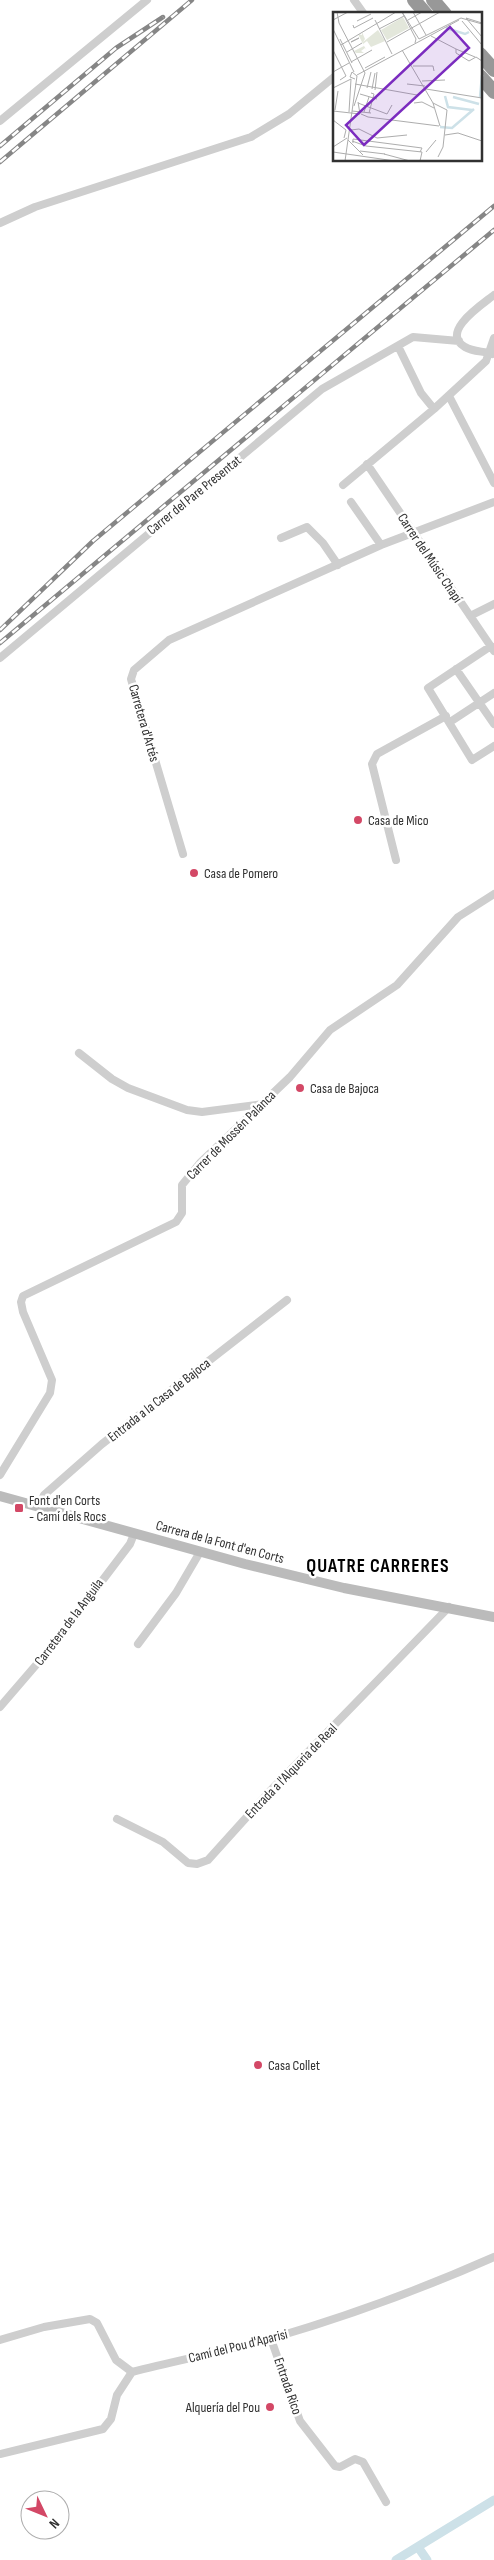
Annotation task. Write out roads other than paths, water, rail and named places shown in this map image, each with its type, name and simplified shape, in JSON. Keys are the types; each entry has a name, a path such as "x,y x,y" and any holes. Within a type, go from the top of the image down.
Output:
{"highway":[{"path":"414,0 424,12"},
{"path":"433,0 443,12"},
{"path":"482,56 494,70"},
{"path":"482,78 494,92"}],"street":[{"path":"0,121 147,0"},
{"path":"354,0 363,12"},
{"path":"0,223 34,207 251,137 289,114 333,78"},
{"path":"459,341 457,333 460,325 494,295"},
{"name":"Carrer del Pare Presentat","path":"0,658 322,389 413,337 459,341 469,349 492,354"},
{"path":"343,485 449,396 486,361 492,354 494,338"},
{"path":"398,346 421,393 434,409"},
{"path":"449,396 494,482"},
{"name":"Carrer del Músic Chapí","path":"367,464 492,649"},
{"path":"351,502 381,545"},
{"name":"Carretera d'Artés","path":"183,854 131,679 134,670 169,640 381,545 494,502"},
{"path":"281,538 307,527 323,543 338,565"},
{"path":"470,616 494,604"},
{"path":"492,649 456,669 428,688 472,760 494,746"},
{"path":"456,669 494,724"},
{"path":"396,860 372,764 373,758 377,754 448,719 494,693"},
{"name":"Carrer de Mossén Palanca","path":"0,1475 50,1393 52,1380 22,1312 21,1302 23,1296 176,1222 182,1213 181,1188 186,1178 262,1104 330,1030 397,985 458,917 494,894"},
{"path":"79,1053 112,1079 128,1088 187,1110 202,1112 262,1104"},
{"name":"Entrada a la Casa de Bajoca","path":"39,1507 44,1495 102,1444 287,1300"},
{"name":"Carrera de la Font d'en Corts","path":"0,1496 200,1552 344,1588 494,1617"},
{"name":"Carretera de la Anguila","path":"0,1707 55,1643 130,1544 134,1534"},
{"path":"138,1644 176,1593 200,1552"},
{"name":"Entrada a l'Alqueria de Real","path":"117,1819 163,1842 188,1863 197,1864 208,1860 271,1790 449,1607"},
{"name":"Camí del Pou d'Aparisi","path":"132,2372 271,2339 355,2313 441,2281 494,2257"},
{"path":"0,2340 44,2327 90,2319 97,2323 116,2360 132,2372 117,2395 111,2419 104,2429 0,2454"},
{"name":"Entrada Rico","path":"271,2339 300,2421 335,2466 340,2467 355,2459 364,2462 386,2502"}],"waterway":[{"path":"396,2560 494,2500"},
{"path":"418,2547 427,2560"}],"railway":[{"path":"0,162 192,0"},
{"path":"0,146 116,48 163,17"},
{"path":"0,630 93,541 494,206"},
{"path":"0,643 494,230"}],"place":[{"name":"Casa de Mico","path":"358,820"},
{"name":"Casa de Pomero","path":"194,873"},
{"name":"Casa de Bajoca","path":"300,1088"},
{"name":"Font d'en Corts - Camí dels Rocs","path":"19,1508"},
{"name":"Casa Collet","path":"258,2065"},
{"name":"Alquería del Pou","path":"270,2407"}],"district":[{"name":"QUATRE CARRERES","path":"378,1566"}]}
